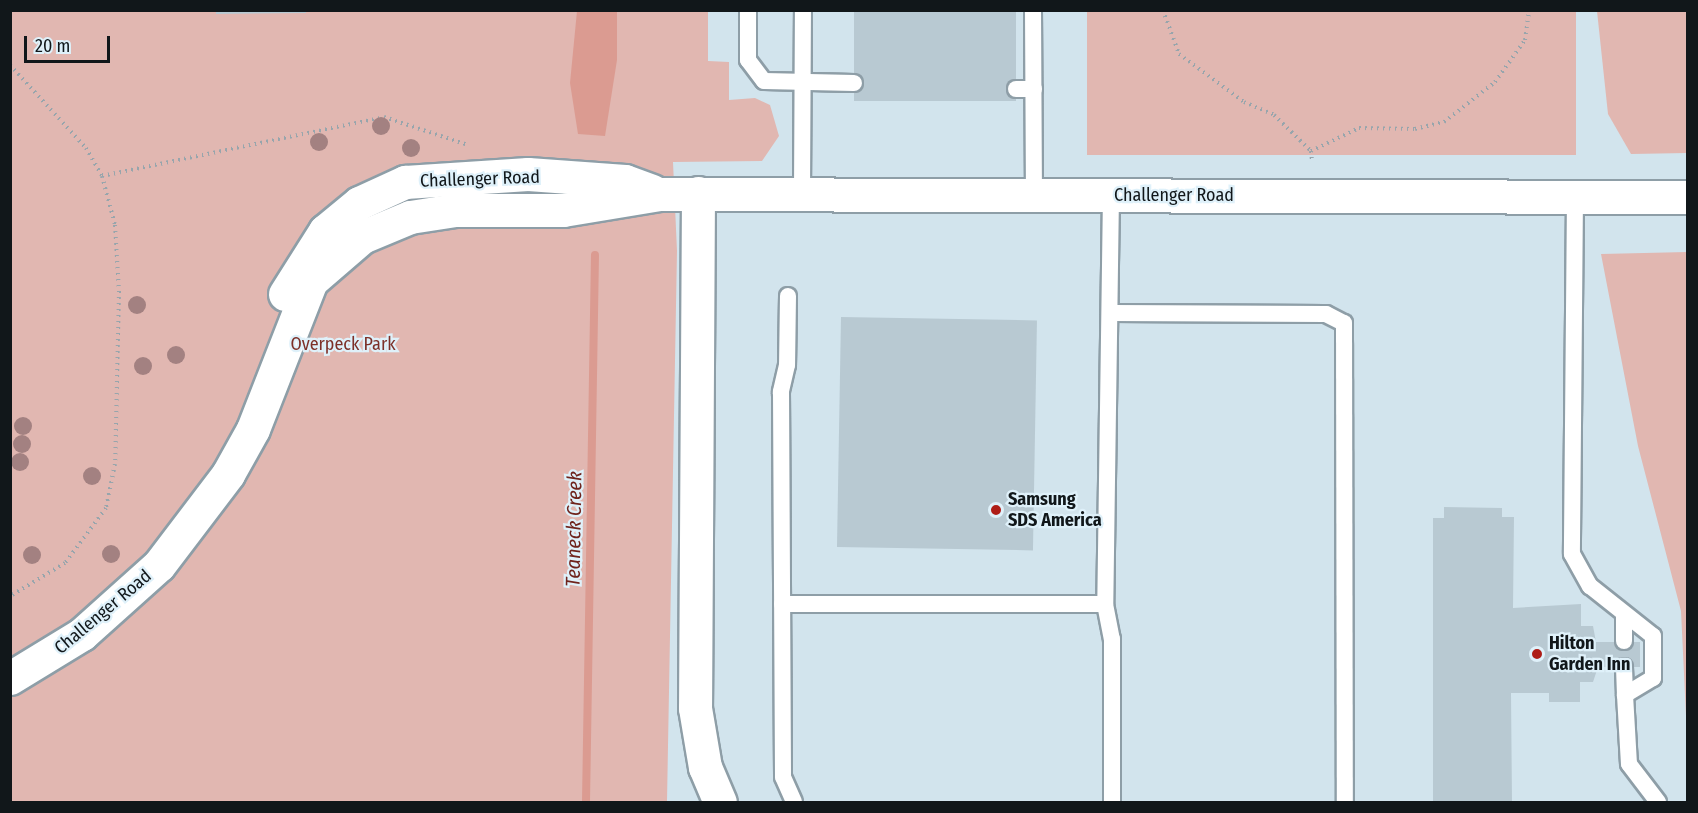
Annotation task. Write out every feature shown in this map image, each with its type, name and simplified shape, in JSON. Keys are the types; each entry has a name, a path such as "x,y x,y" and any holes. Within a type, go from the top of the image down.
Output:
{"main road":[{"name":"Challenger Road","path":"10,678 73,640 131,593 228,474 253,429 311,281 362,237 432,212 563,210 660,194 698,193 1688,197"},
{"path":"698,193 695,708 705,767 720,802"}],"lane":[{"path":"748,10 748,60 754,75 764,81 803,84 854,83"},
{"path":"802,193 803,10"},
{"path":"1033,10 1034,195"},
{"path":"1016,89 1034,89"},
{"path":"1111,194 1112,380 1105,411 1105,604 1112,639 1112,802"},
{"path":"1575,196 1569,532 1580,571 1624,615 1653,636 1656,671 1625,695"},
{"path":"788,296 787,364 781,392 783,777 795,802"},
{"path":"1112,313 1326,314 1344,323 1345,802"},
{"path":"782,604 1105,604"},
{"path":"1624,615 1624,641"},
{"path":"1624,667 1629,764 1658,802"}],"path":[{"path":"1163,10 1179,54 1244,102 1274,115 1311,151 1312,161"},
{"path":"1311,151 1359,128 1415,129 1444,122 1495,82 1525,40 1530,10"},
{"path":"10,65 86,148 102,176 115,225 119,291 115,464 106,508 65,563 10,596"},
{"path":"102,176 384,117 473,148"}],"green space":[{"name":"Overpeck Park","path":"10,11 708,11 708,61 729,62 729,100 755,98 770,105 779,136 762,161 673,162 677,251 667,802 11,802"},
{"path":"1087,11 1576,11 1576,155 1087,155"},
{"path":"1597,11 1687,11 1687,153 1631,154 1608,114"},
{"path":"1688,252 1687,737 1681,611 1638,446 1601,254"}],"shaded area":[{"path":"577,11 617,11 617,60 605,136 578,134 570,83"}],"building":[{"path":"216,10 306,10 306,13 216,14"},
{"path":"854,10 1016,10 1016,101 854,101"},
{"path":"841,317 1037,320 1033,550 837,547"},
{"name":"Hilton Garden Inn","path":"1444,507 1502,508 1502,517 1514,517 1513,608 1581,604 1581,626 1593,626 1596,642 1640,642 1640,667 1598,667 1593,682 1580,682 1580,702 1549,702 1549,693 1511,693 1512,802 1433,802 1433,518 1444,518"}],"waterway":[{"name":"Teaneck Creek","path":"586,802 595,255"}],"place":[{"name":"Samsung SDS America","path":"996,510"},
{"name":"Hilton Garden Inn","path":"1537,654"}]}
